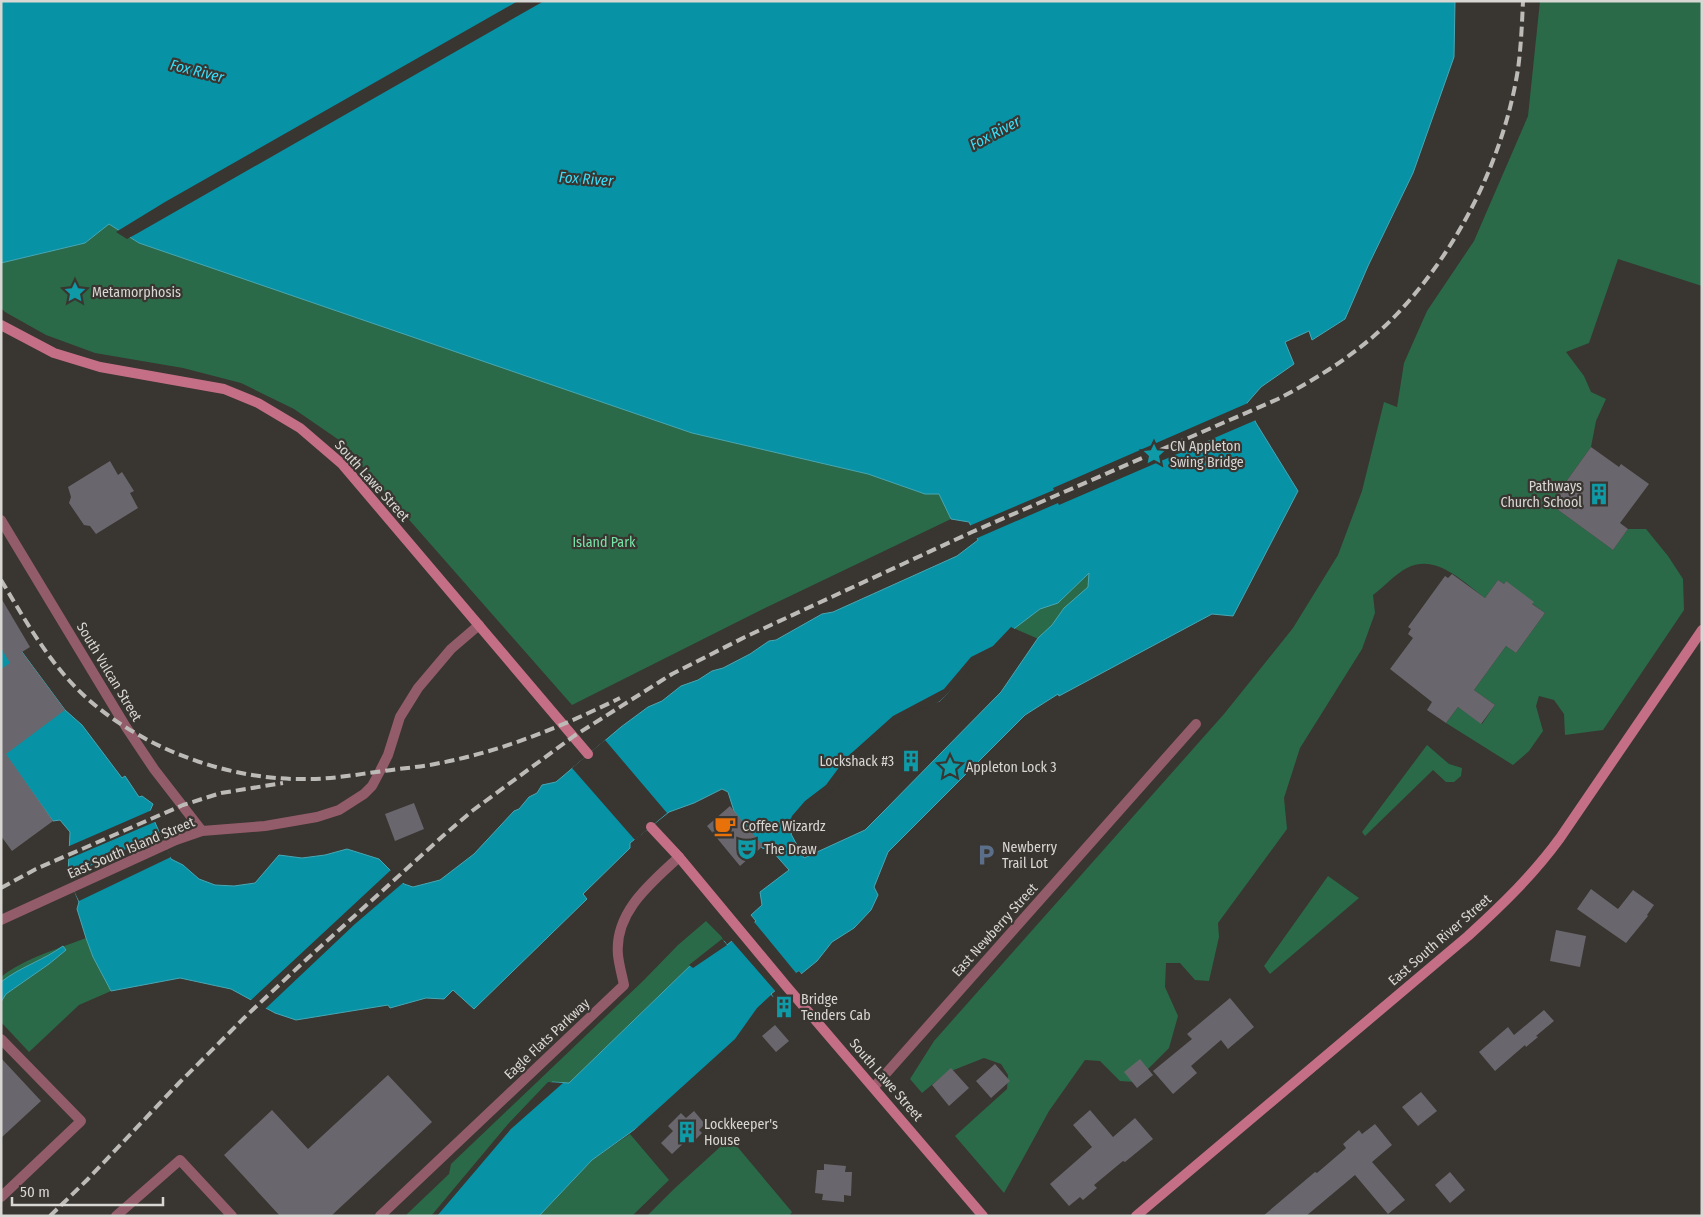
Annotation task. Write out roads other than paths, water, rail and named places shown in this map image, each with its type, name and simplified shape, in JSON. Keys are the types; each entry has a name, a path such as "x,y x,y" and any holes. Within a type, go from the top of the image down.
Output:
{"main road":[{"name":"South Lawe Street","path":"1,325 54,353 100,367 224,389 258,403 300,428 342,464 588,754"},
{"name":"East South River Street","path":"1136,1216 1461,942 1518,890 1560,838 1702,630"},
{"name":"South Lawe Street","path":"650,827 679,857 737,928 983,1216"}],"street":[{"name":"South Vulcan Street","path":"1,520 126,727 154,769 202,831"},
{"name":"East South Island Street","path":"1,920 166,845 202,831 265,826 317,817 338,810 364,794 372,786 380,771 388,754 400,717 418,688 451,649 479,625"},
{"name":"East Newberry Street","path":"874,1087 1196,724"},
{"name":"Eagle Flats Parkway","path":"380,1216 624,985 618,953 620,930 630,908 648,885 679,857"},
{"path":"1,1039 81,1121 1,1196"},
{"path":"116,1216 180,1160 232,1216"}],"water":[{"name":"Fox River","path":"1,1 1455,1 1454,57 1413,173 1368,266 1345,319 1312,340 1309,331 1285,342 1294,364 1261,387 1247,403 1256,423 1298,491 1233,616 1212,614 1059,696 1058,694 1025,715 888,852 874,887 878,895 871,910 854,928 832,942 817,961 801,974 799,971 771,994 773,997 741,1038 652,1117 592,1160 539,1216 434,1216 552,1082 569,1083 693,963 724,941 727,945 756,921 751,915 762,905 760,892 789,870 772,851 762,848 734,811 728,792 722,789 694,803 669,812 630,843 630,848 583,894 587,899 474,1009 453,990 444,999 426,998 390,1008 388,1005 296,1020 275,1013 231,989 180,978 111,991 93,957 77,909 79,902 68,875 70,832 60,820 53,821 1,749 1,648 22,652 65,710 82,725 122,778 125,776 139,797 142,796 153,804 150,811 171,859 183,865 199,879 215,885 234,886 255,883 279,855 302,858 325,855 347,849 379,859 404,884 413,887 440,880 474,854 514,811 519,809 529,797 537,793 542,785 556,782 621,727 648,707 662,701 681,686 698,680 712,671 723,668 750,654 769,641 776,640 822,614 833,612 957,556 978,540 969,522 951,519 939,494 925,494 868,474 692,433 139,243 109,224 85,243 1,263","holes":["1089,573 1088,587 1064,608 1052,625 1038,638 1001,692 865,830 804,858 791,834 804,809 870,745 916,708 940,701 963,677 972,660 990,654 1015,628 1040,609 1058,603"]},
{"path":"63,946 66,950 6,994 1,1002 1,982"}],"railway":[{"path":"50,1216 179,1083 308,958 472,811 574,736 672,674 745,637 972,532 1278,399 1311,381 1357,350 1385,326 1420,288 1441,260 1476,200 1502,136 1511,102 1521,44 1523,1"},
{"path":"1,580 30,628 63,674 90,701 138,735 164,748 192,759 250,775 318,779 440,763 510,745 620,698"},
{"path":"1,888 36,869 183,805 221,793 283,783"}],"place":[{"name":"Metamorphosis","path":"75,292"},
{"name":"CN Appleton Swing Bridge","path":"1154,454"},
{"name":"Pathways Church School","path":"1599,494"},
{"name":"Lockshack #3","path":"911,761"},
{"name":"Appleton Lock 3","path":"950,767"},
{"name":"Coffee Wizardz","path":"725,826"},
{"name":"The Draw","path":"747,849"},
{"name":"Newberry Trail Lot","path":"986,855"},
{"name":"Bridge Tenders Cab","path":"784,1007"},
{"name":"Lockkeeper's House","path":"687,1132"}],"park label":[{"name":"Island Park","path":"604,542"}]}
